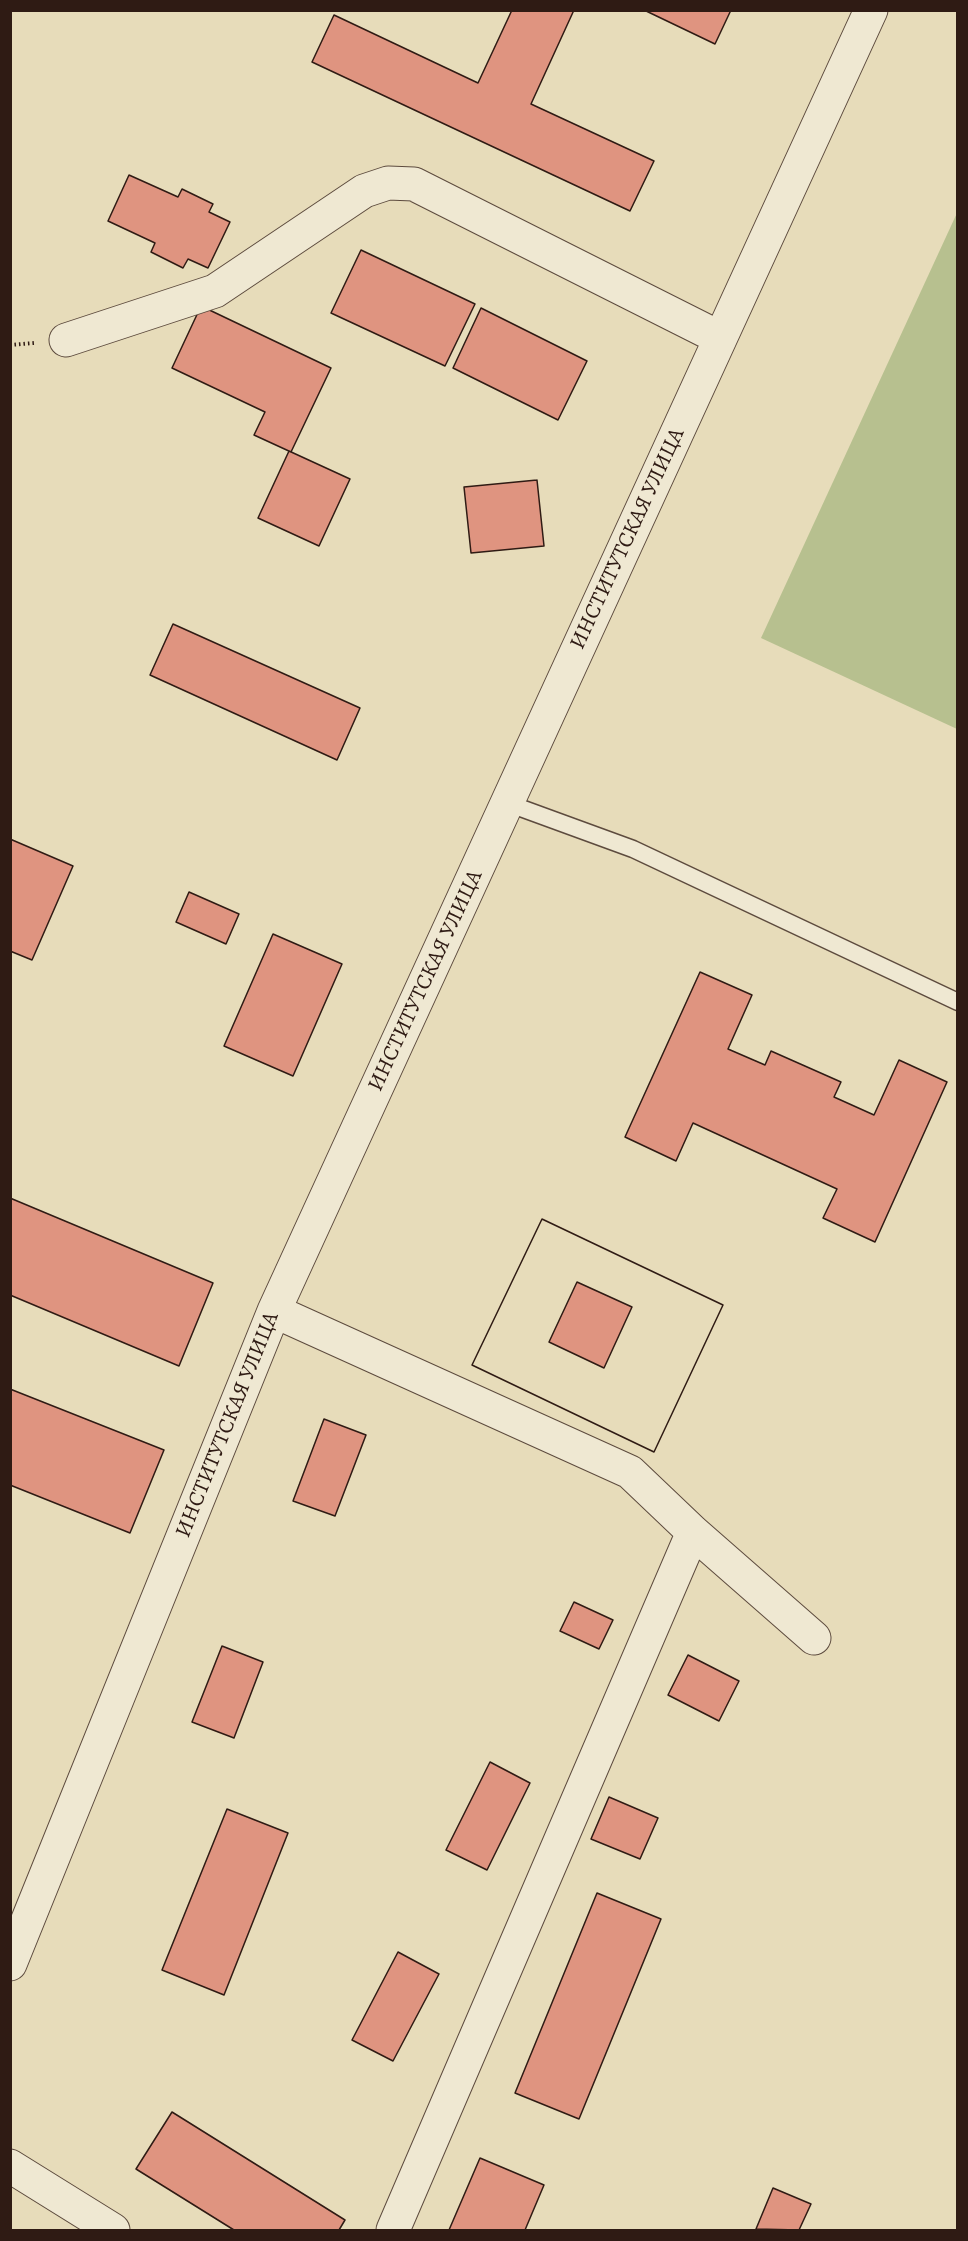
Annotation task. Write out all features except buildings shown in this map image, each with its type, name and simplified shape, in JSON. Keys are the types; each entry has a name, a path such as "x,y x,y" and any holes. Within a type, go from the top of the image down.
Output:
{"street":[{"name":"ИНСТИТУТСКАЯ УЛИЦА","path":"10,1964 274,1311 871,10"},
{"path":"66,339 215,291 364,191 388,183 414,184 720,338"},
{"path":"274,1311 630,1472 693,1532 814,1638"},
{"path":"393,2230 693,1532"},
{"path":"10,2166 113,2230"}],"lane":[{"path":"507,803 633,849 957,1002"}],"green space":[{"path":"957,213 957,729 761,638"}]}
